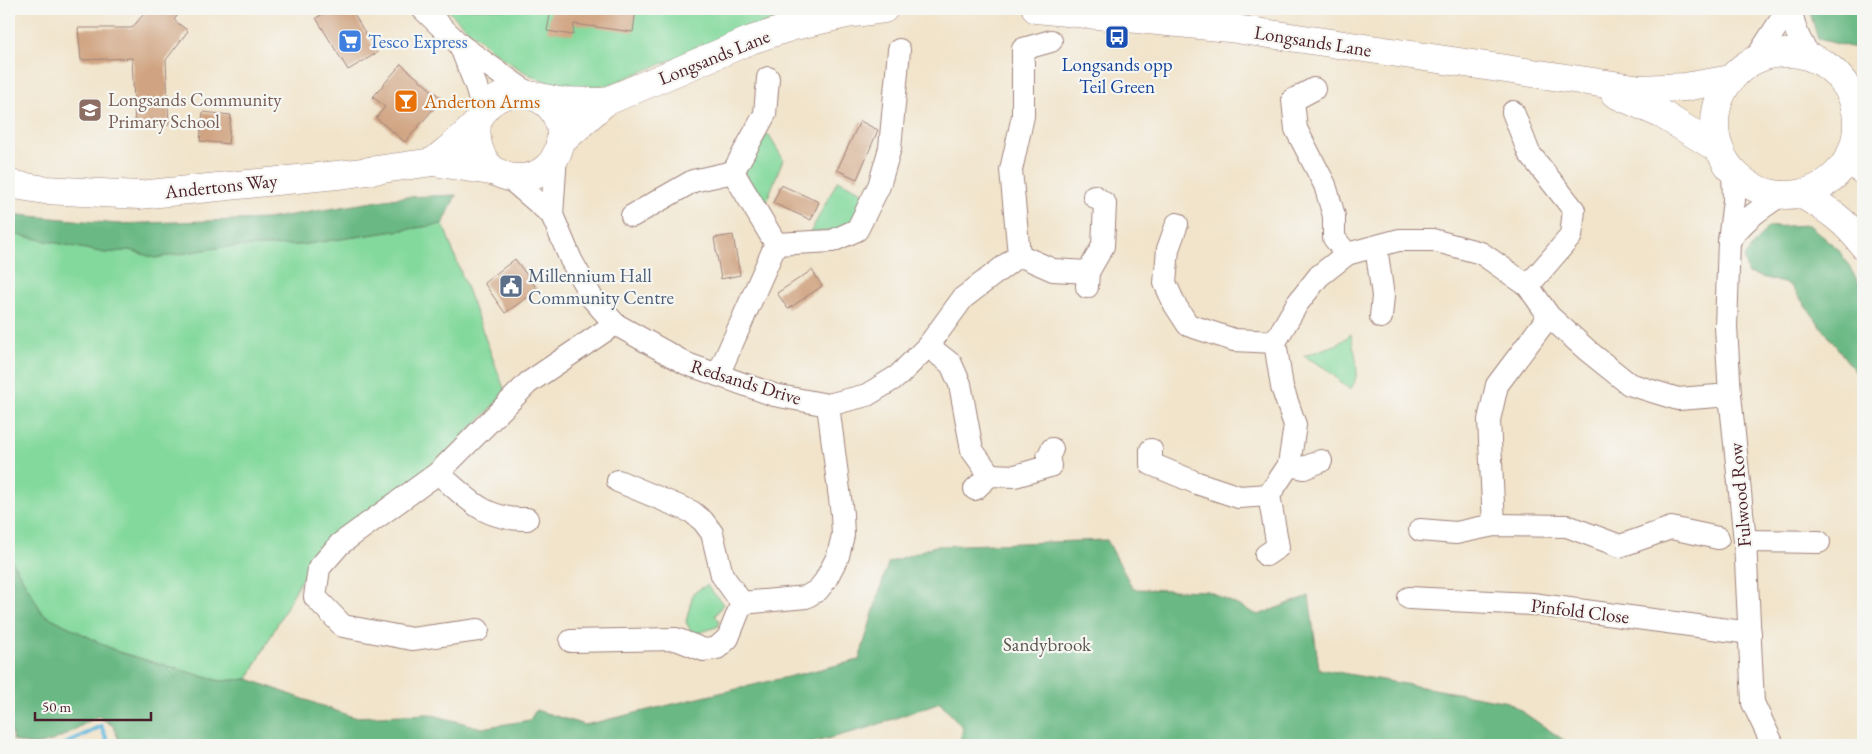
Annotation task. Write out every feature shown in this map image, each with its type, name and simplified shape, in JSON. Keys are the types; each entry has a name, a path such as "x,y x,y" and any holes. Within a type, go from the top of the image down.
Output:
{"main road":[{"name":"Longsands Lane","path":"558,149 605,102 751,40 794,26 846,14 884,9"},
{"name":"Longsands Lane","path":"1036,9 1230,19 1588,82"},
{"path":"1726,161 1715,131 1716,113 1721,95 1731,79 1742,68 1755,60 1773,54 1792,53 1811,57 1829,67 1843,81 1853,99 1859,121 1863,173"},
{"path":"1588,82 1660,89 1696,86 1731,79"},
{"path":"1588,82 1664,115 1726,161 1747,183 1764,191 1791,194 1828,209 1844,221 1863,244"},
{"path":"433,162 480,117 492,102 503,96 516,93 532,95 547,104 556,115 561,129 558,149 548,166 536,174 522,178 502,175 486,163 478,151 476,137 480,117"},
{"name":"Longsands Lane","path":"532,95 558,101 605,102"},
{"path":"1791,194 1826,183 1838,173 1850,155 1859,121"},
{"name":"Andertons Way","path":"9,184 45,190 138,194 347,174 433,162 502,175"}],"street":[{"name":"Longsands Lane","path":"423,9 460,46 532,95"},
{"path":"1789,9 1798,40 1811,57"},
{"path":"1755,60 1789,9"},
{"path":"1051,41 1023,49 1023,116 1011,170 1019,255 1053,270 1087,280 1103,246 1106,204 1094,196"},
{"name":"Longsands Lane","path":"460,46 476,86 480,117"},
{"path":"776,244 832,241 857,230 879,186 890,148 899,50"},
{"path":"632,216 693,181 733,172 764,114 768,78"},
{"path":"1314,90 1293,100 1296,129 1325,185 1334,216 1334,238 1347,254"},
{"path":"1513,112 1529,153 1574,210 1571,236 1528,286"},
{"name":"Redsands Drive","path":"558,149 552,215 571,260 592,298 615,324 687,364 774,395 828,405 866,396 898,376 928,346 963,298 1019,255"},
{"name":"Fulwood Row","path":"1726,161 1734,200 1729,241 1726,327 1730,394 1745,541 1753,703 1773,745"},
{"path":"733,172 776,244"},
{"name":"Redsands Drive","path":"502,175 552,215"},
{"path":"1729,241 1739,226 1753,213 1791,194"},
{"path":"1177,224 1168,249 1165,284 1174,305 1188,325 1234,340 1275,342"},
{"path":"1266,555 1278,547 1269,495 1289,465 1295,425 1282,387 1275,342 1298,304 1319,276 1347,254 1399,240 1433,240 1481,253 1528,286 1549,316 1629,384 1678,399 1730,394"},
{"path":"718,375 776,244"},
{"path":"1376,247 1383,296 1381,317"},
{"path":"1494,525 1488,420 1497,385 1549,316"},
{"path":"478,630 412,639 343,626 315,596 319,568 340,544 438,473 528,384 615,324"},
{"path":"928,346 951,364 960,384 972,450 982,482 1015,476 1050,466 1048,457 1052,449"},
{"path":"742,603 806,597 818,590 838,556 843,535 842,514 828,405"},
{"path":"1151,450 1151,464 1197,483 1239,497 1269,495"},
{"path":"1289,465 1304,468 1321,461"},
{"path":"438,473 480,509 507,519 527,519"},
{"path":"618,482 692,512 703,521 712,533 722,575 742,603"},
{"path":"1420,530 1456,532 1494,525 1567,526 1620,546 1671,528 1718,538"},
{"path":"1745,541 1819,542"},
{"name":"Pinfold Close","path":"1409,598 1532,604 1750,634"},
{"path":"572,641 676,639 704,650 717,648 728,638 742,603"}],"green space":[{"path":"446,9 813,9 725,39 608,85 579,87 550,83 521,70 494,52"},
{"path":"1809,9 1847,9 1863,12 1863,50 1818,39"},
{"path":"768,134 783,159 764,208 744,172 746,164"},
{"path":"838,180 866,194 848,229 810,233"},
{"path":"456,195 443,224 300,245 222,247 155,258 130,250 105,253 9,233 9,214 117,224 267,219 404,197"},
{"path":"443,224 506,394 434,465 309,565 248,679 220,681 118,652 43,614 9,556 9,233 105,253 130,250 155,258 222,247 300,245"},
{"path":"1809,225 1838,249 1863,289 1863,382 1790,285 1747,273 1744,257 1768,227"},
{"path":"1351,334 1357,370 1350,390 1325,368 1304,356 1338,344"},
{"name":"Sandybrook","path":"1107,540 1133,589 1208,591 1258,615 1309,596 1319,669 1508,702 1571,745 959,745 963,728 940,702 868,728 804,745 121,745 113,726 98,716 47,743 25,744 13,740 9,716 9,556 43,614 118,652 219,681 248,679 353,717 429,714 482,728 530,720 536,710 585,725 859,660 888,563 935,546"},
{"path":"707,585 723,604 715,616 719,620 719,626 693,635 686,622 693,593"}],"building":[{"path":"148,9 182,9 174,20 188,31 166,60 169,125 135,126 132,58 81,60 78,28 132,28"},
{"path":"332,9 351,9 377,53 348,70 316,18"},
{"path":"551,9 636,9 633,32 574,24 573,35 547,31"},
{"path":"401,64 442,99 405,142 376,118 385,107 373,97"},
{"path":"203,112 231,115 228,144 200,141"},
{"path":"860,121 878,130 857,179 837,170"},
{"path":"781,185 819,202 811,220 773,203"},
{"path":"733,235 740,275 721,279 714,238"},
{"name":"Millennium Hall Community Centre","path":"515,259 538,290 505,313 484,283"},
{"path":"812,270 822,286 788,309 777,293"}],"waterway":[{"path":"64,745 101,726 109,745"}],"place":[{"name":"Longsands opp Teil Green","path":"1117,37"},
{"name":"Tesco Express","path":"350,41"},
{"name":"Anderton Arms","path":"406,101"},
{"name":"Longsands Community Primary School","path":"90,110"},
{"name":"Millennium Hall Community Centre","path":"511,286"}]}
